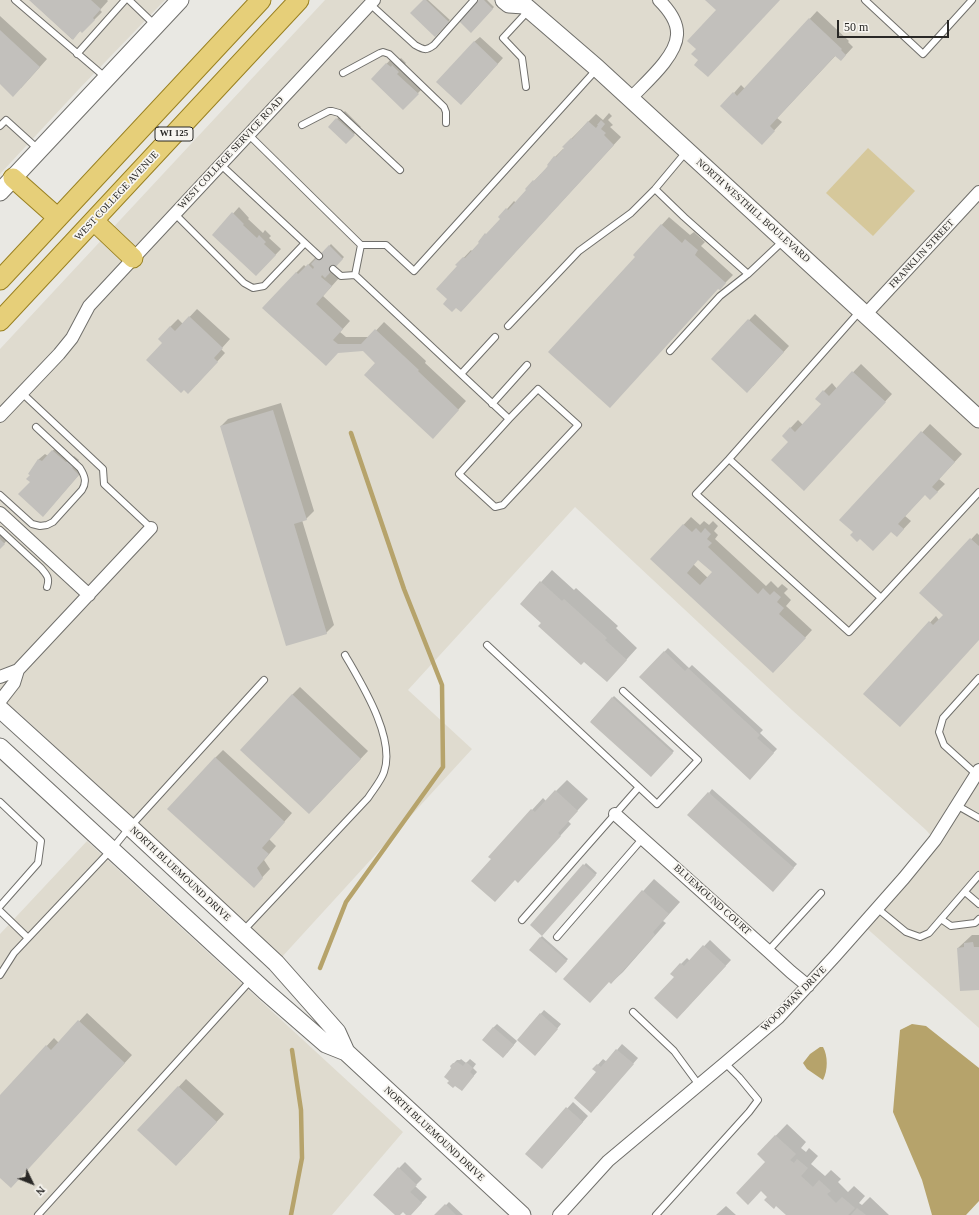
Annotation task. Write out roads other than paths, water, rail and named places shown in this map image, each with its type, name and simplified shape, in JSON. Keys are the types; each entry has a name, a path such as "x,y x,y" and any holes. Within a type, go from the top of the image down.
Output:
{"main road":[{"path":"0,192 180,0"},
{"name":"WI 125","path":"0,280 261,0"},
{"name":"WEST COLLEGE AVENUE","path":"0,321 299,0"},
{"name":"NORTH WESTHILL BOULEVARD","path":"504,0 509,4 526,5 597,68 979,419"},
{"path":"13,178 58,218"},
{"path":"94,221 133,258"},
{"name":"NORTH BLUEMOUND DRIVE","path":"0,709 130,827 276,963 337,1032 346,1052"},
{"name":"NORTH BLUEMOUND DRIVE","path":"0,747 252,979 326,1044 346,1052 522,1215"}],"street":[{"path":"630,99 668,59 674,48 677,35 676,26 667,9 659,0"},
{"name":"WEST COLLEGE SERVICE ROAD","path":"0,416 72,338 88,306 372,2"},
{"name":"FRANKLIN STREET","path":"863,313 979,192"},
{"path":"0,513 89,595"},
{"path":"0,677 18,670 151,528"},
{"path":"0,701 14,683 18,670"},
{"name":"WOODMAN DRIVE","path":"559,1215 608,1161 778,1018 878,909 935,840 958,806 978,772"},
{"name":"BLUEMOUND COURT","path":"615,814 808,986"}],"lane":[{"path":"15,0 106,79"},
{"path":"77,54 124,0"},
{"path":"129,0 156,26"},
{"path":"372,2 415,45 423,50 429,49 434,45 474,0"},
{"path":"865,0 923,54 972,0"},
{"path":"526,5 503,38 522,58 526,87"},
{"path":"343,73 380,53 383,52 389,54 444,107 446,112 446,123"},
{"path":"248,134 361,245 386,245 414,271 597,68"},
{"path":"302,125 329,111 339,113 400,170"},
{"path":"0,126 6,120 39,150"},
{"path":"508,326 579,251 631,213 655,189 687,151"},
{"path":"220,164 319,256"},
{"path":"655,189 748,274"},
{"path":"174,214 244,283 253,288 264,286 305,243"},
{"path":"670,351 720,296 748,274 785,240"},
{"path":"354,275 361,245"},
{"path":"333,269 341,276 354,275 508,419"},
{"path":"863,313 696,494 849,632 979,492"},
{"path":"461,374 495,337"},
{"path":"492,404 527,365"},
{"path":"538,389 578,424 503,505 495,507 459,474 508,419 538,389"},
{"path":"22,392 104,469 104,484 151,528"},
{"path":"0,495 32,524 40,526 53,522 85,485 84,474 80,468 36,427"},
{"path":"729,459 881,598"},
{"path":"0,530 47,574 49,581 47,587"},
{"path":"487,645 657,804 698,760 623,691"},
{"path":"242,932 368,798 384,772 386,742 370,698 345,654"},
{"path":"978,772 944,745 939,732 943,718 979,678"},
{"path":"0,976 14,953 112,849 130,827 264,680"},
{"path":"522,920 639,787"},
{"path":"0,802 41,841 38,863 0,906"},
{"path":"958,806 979,818"},
{"path":"557,938 643,838"},
{"path":"878,909 906,932 920,937 929,933 979,875"},
{"path":"965,892 979,904"},
{"path":"768,951 821,893"},
{"path":"0,911 28,938"},
{"path":"941,919 951,926 975,923 979,919"},
{"path":"38,1215 252,979"},
{"path":"633,1012 674,1051 700,1085"},
{"path":"656,1215 749,1112 758,1100 725,1063"}],"waterway":[{"path":"320,968 346,902 443,767 442,685 404,589 351,433"},
{"path":"291,1215 302,1158 301,1110 292,1050"}]}
